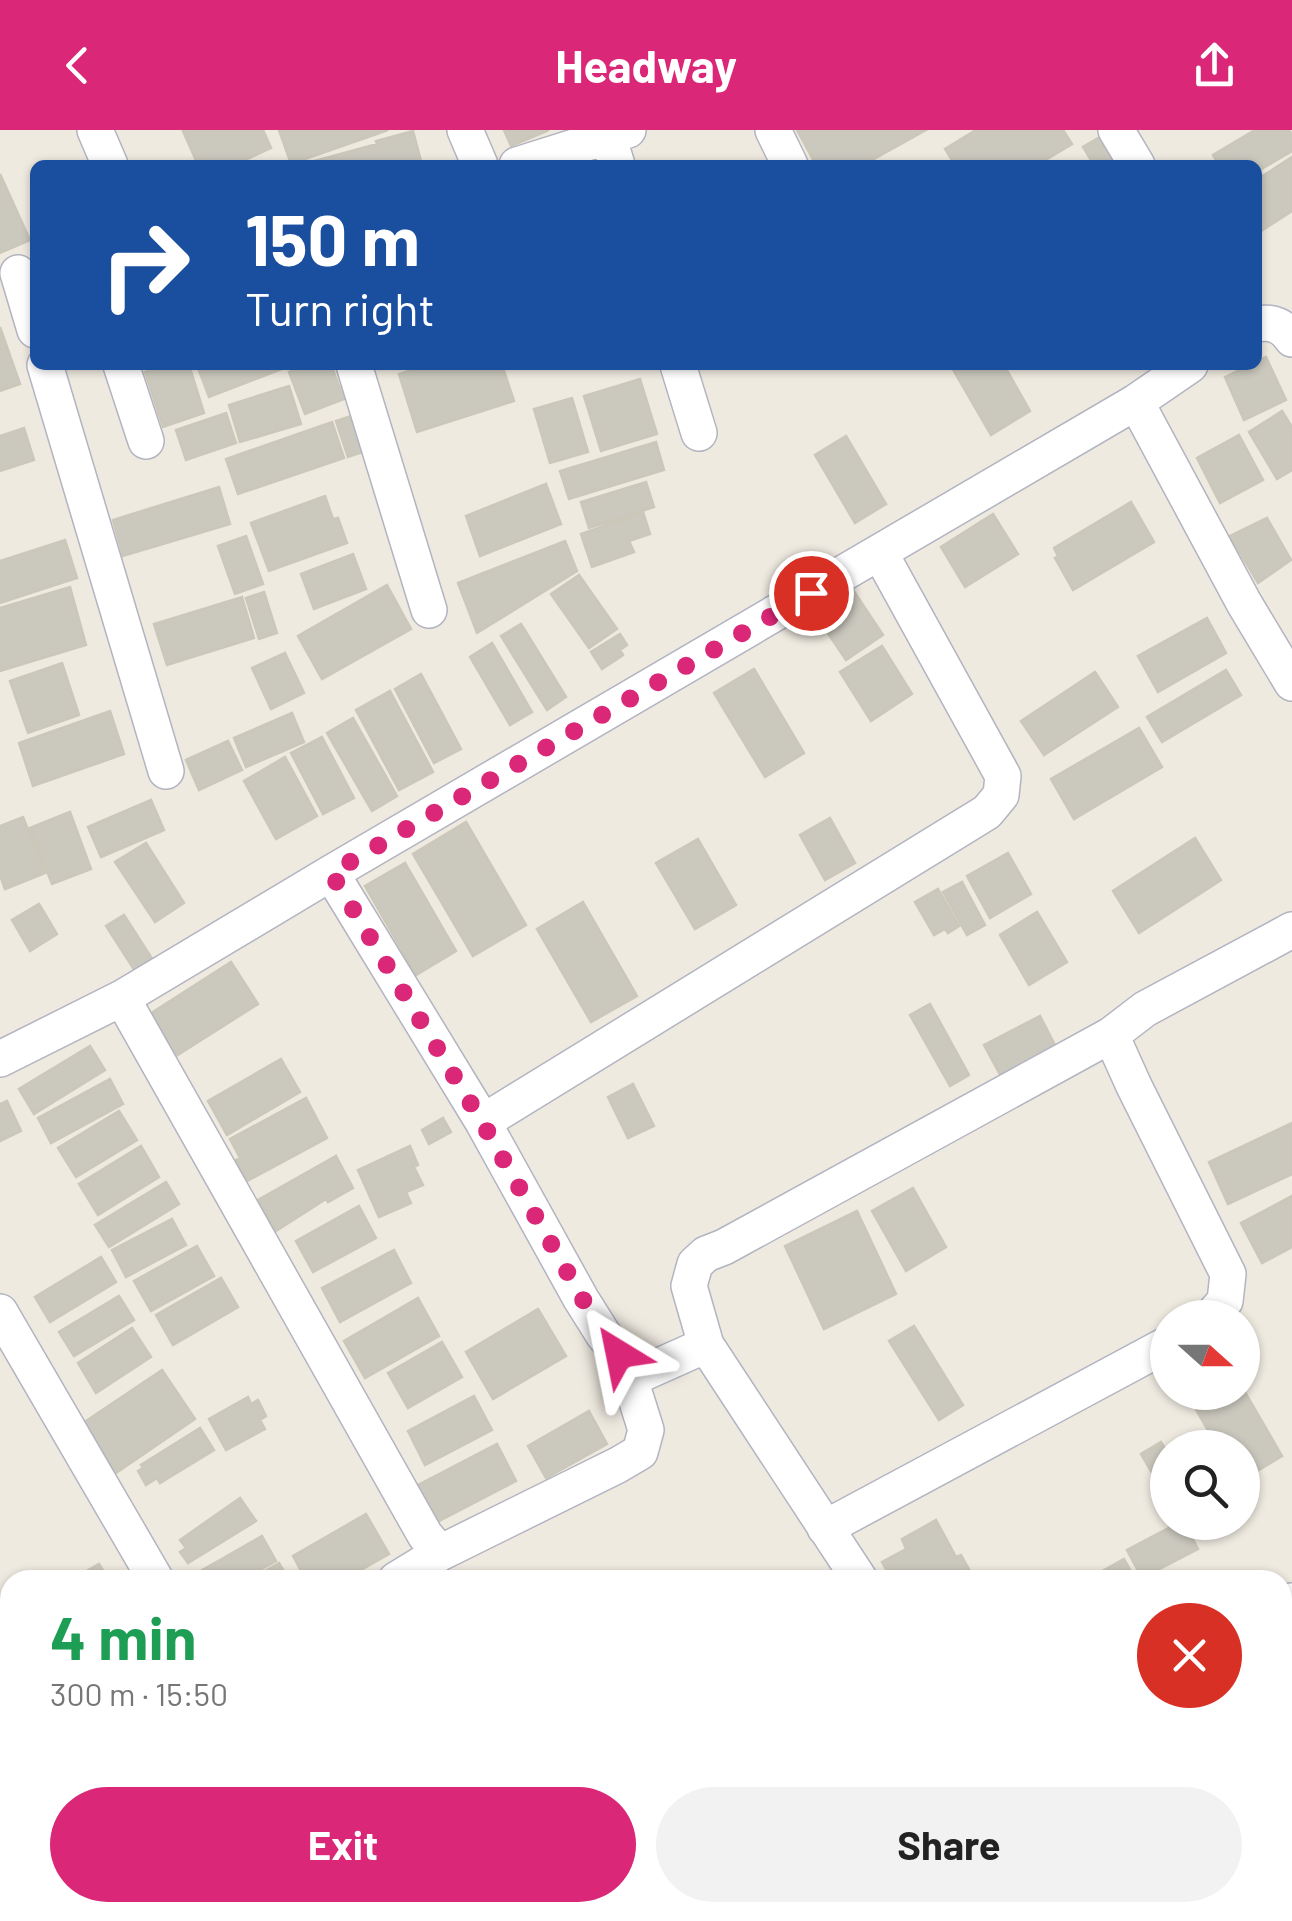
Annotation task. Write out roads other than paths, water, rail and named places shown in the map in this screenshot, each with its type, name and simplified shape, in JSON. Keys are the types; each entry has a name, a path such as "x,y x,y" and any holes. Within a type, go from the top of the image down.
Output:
{"street":[{"path":"95,130 108,160"},
{"path":"465,130 478,160"},
{"path":"773,130 788,160"},
{"path":"1116,130 1134,160"},
{"path":"572,157 617,144"},
{"path":"18,273 30,313"},
{"path":"1262,323 1270,322 1287,331 1292,339"},
{"path":"46,370 166,771"},
{"path":"123,370 146,442"},
{"path":"356,370 429,610"},
{"path":"680,370 699,434"},
{"path":"0,1059 122,998 1136,402 1183,370"},
{"path":"1136,402 1244,603 1292,683"},
{"path":"482,1122 988,812 1001,796 1002,776 880,553"},
{"path":"331,873 482,1122 603,1334 619,1354 646,1430 640,1452 618,1466 412,1570"},
{"path":"853,1570 706,1345 689,1286 695,1264 706,1254 1111,1035 1144,1008 1292,930"},
{"path":"122,998 425,1535 440,1553"},
{"path":"1111,1035 1228,1274 1225,1300"},
{"path":"0,1312 150,1570"},
{"path":"630,1380 706,1345"},
{"path":"825,1528 1150,1354"}]}
